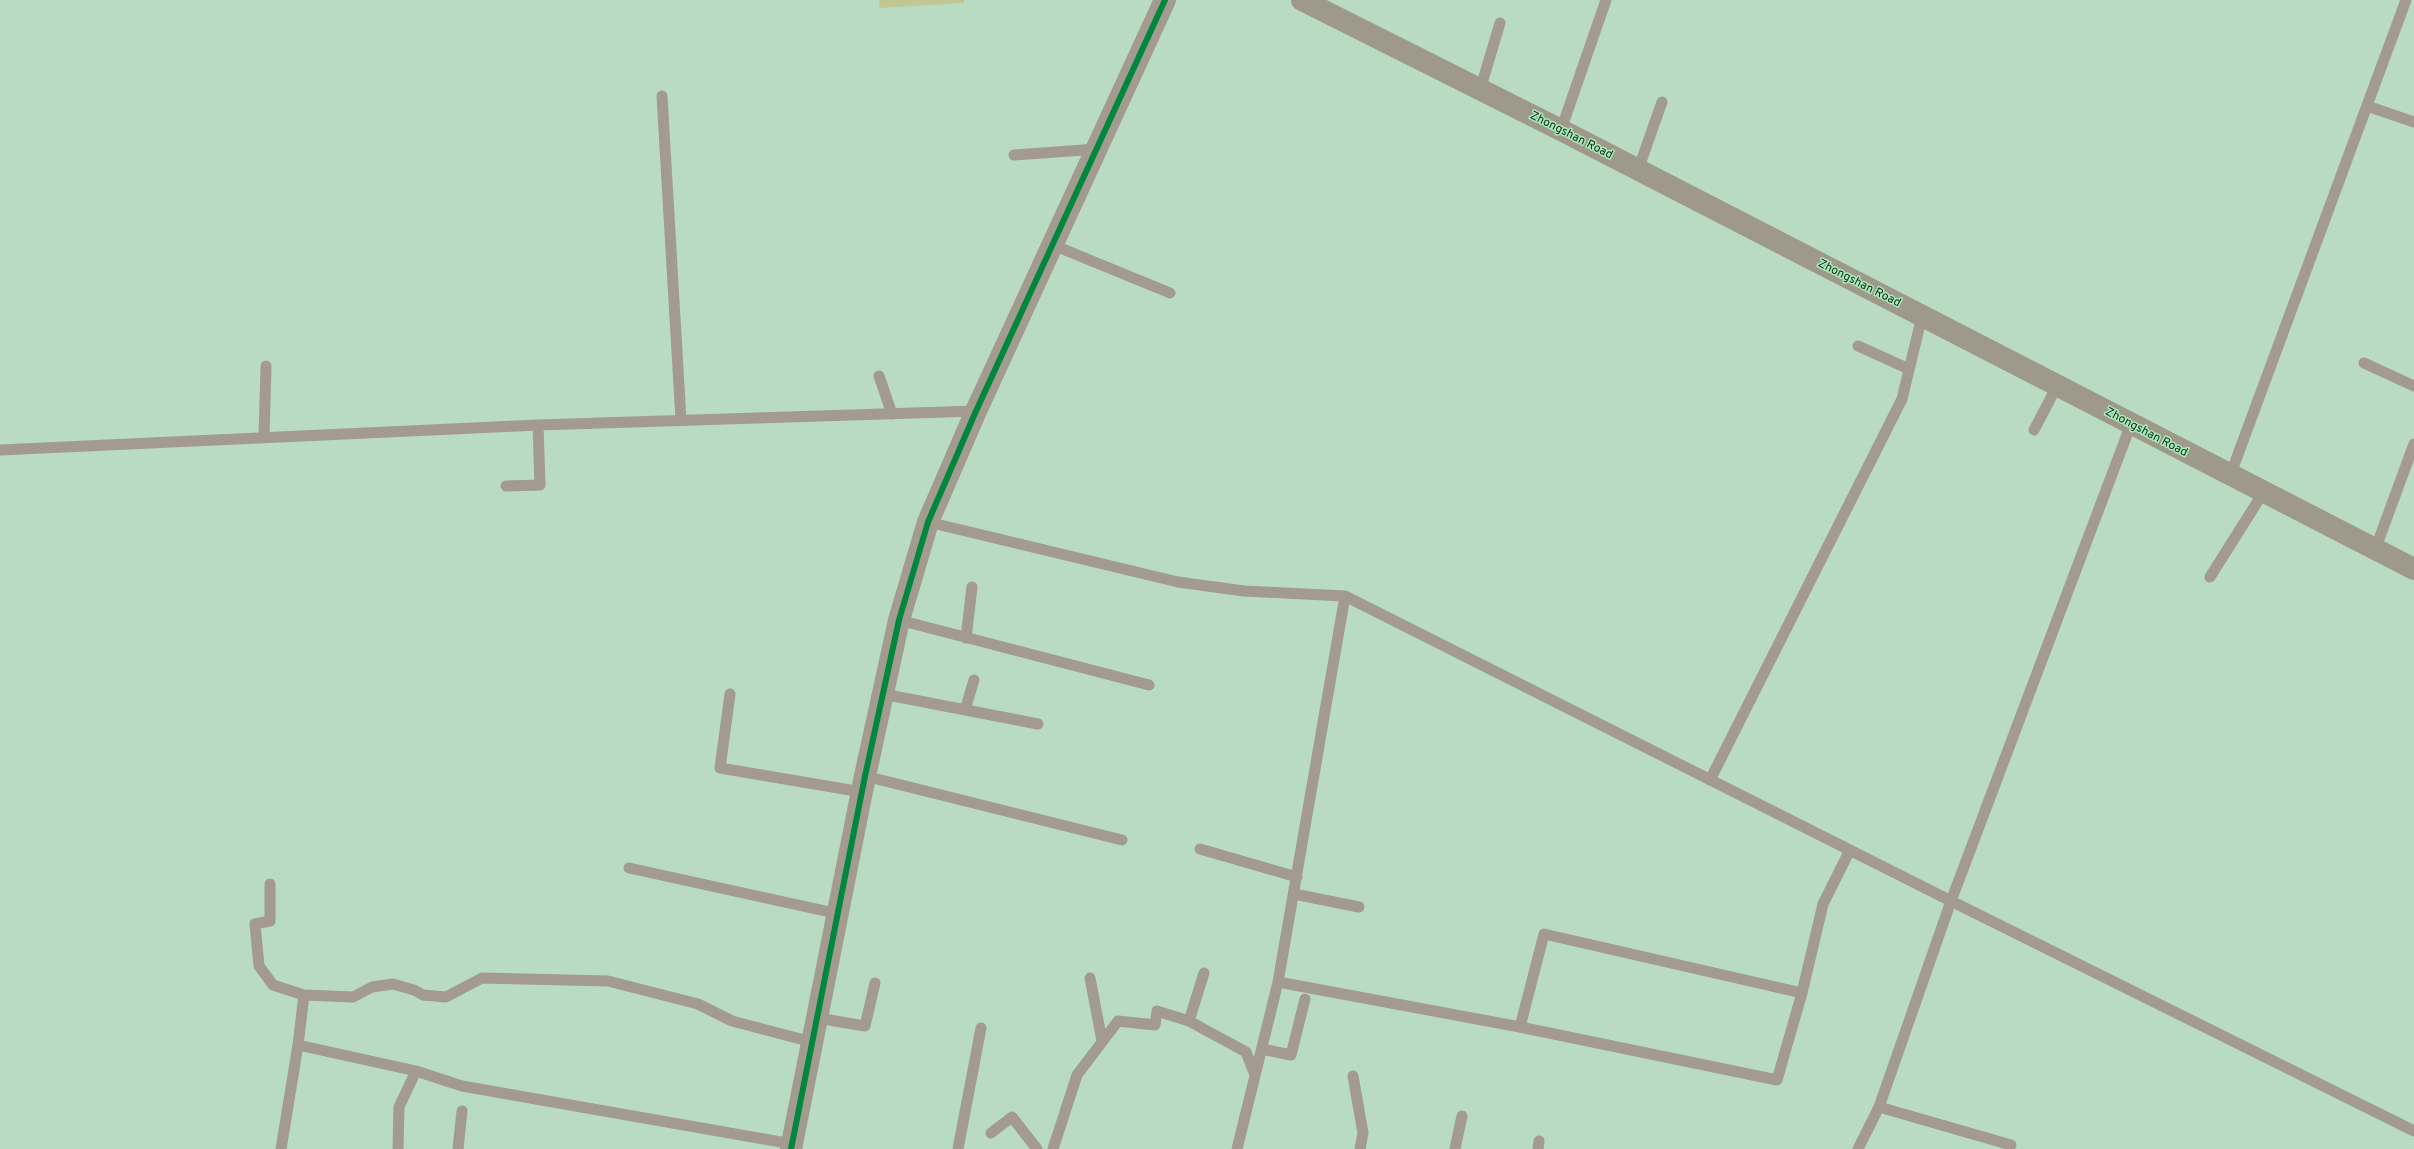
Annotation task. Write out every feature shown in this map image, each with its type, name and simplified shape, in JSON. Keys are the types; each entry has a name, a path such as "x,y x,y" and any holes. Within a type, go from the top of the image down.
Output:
{"main road":[{"name":"Zhongshan Road","path":"1302,0 1561,130 2414,570"}],"street":[{"path":"791,1146 864,784 899,620 928,522 976,411 1098,149 1165,0"}],"lane":[{"path":"1561,130 1606,0"},
{"path":"2230,476 2406,0"},
{"path":"1480,90 1500,23"},
{"path":"662,96 681,420"},
{"path":"1638,170 1662,102"},
{"path":"2367,106 2414,122"},
{"path":"1014,155 1098,149"},
{"path":"1053,245 1170,293"},
{"path":"1710,780 1902,398 1922,316"},
{"path":"1858,346 1909,369"},
{"path":"2364,363 2414,386"},
{"path":"264,436 266,366"},
{"path":"879,376 892,414"},
{"path":"2034,430 2057,386"},
{"path":"0,450 264,436 538,425 976,411"},
{"path":"1858,1149 1879,1107 1950,901 2131,424"},
{"path":"506,486 540,485 538,425"},
{"path":"2375,550 2414,444"},
{"path":"2210,577 2263,493"},
{"path":"928,522 1178,582 1244,591 1345,596 1950,901 2414,1131"},
{"path":"966,638 972,587"},
{"path":"1237,1149 1278,982 1345,596"},
{"path":"899,620 1149,685"},
{"path":"965,710 974,680"},
{"path":"730,694 720,768 864,784 1122,840"},
{"path":"883,694 1038,724"},
{"path":"1200,849 1296,877"},
{"path":"1278,982 1520,1027 1777,1080 1802,993 1822,904 1850,850"},
{"path":"629,868 839,914"},
{"path":"270,884 270,921 255,924 258,966 273,985 304,995 353,997 372,986 393,984 414,990 422,995 446,996 482,978 608,981 698,1004 732,1021 812,1042"},
{"path":"1294,894 1359,907"},
{"path":"1520,1027 1544,934 1802,993"},
{"path":"1189,1021 1204,973"},
{"path":"1090,978 1102,1042"},
{"path":"817,1018 865,1026 875,983"},
{"path":"281,1149 298,1045 304,995"},
{"path":"1262,1049 1291,1055 1305,999"},
{"path":"1053,1149 1076,1075 1118,1021 1155,1025 1157,1011 1189,1021 1246,1052 1255,1076"},
{"path":"958,1149 981,1028"},
{"path":"298,1045 416,1071 462,1086 791,1146"},
{"path":"398,1149 399,1106 416,1071"},
{"path":"1353,1076 1363,1133 1360,1149"},
{"path":"1879,1107 2011,1145"},
{"path":"458,1149 462,1111"},
{"path":"991,1133 1012,1116 1037,1149"},
{"path":"1456,1149 1462,1116"}],"green space":[{"path":"879,0 964,0 964,3 879,8"}],"cycle path":[{"path":"791,1149 865,776 899,620 928,522 976,411 1165,0"}]}
